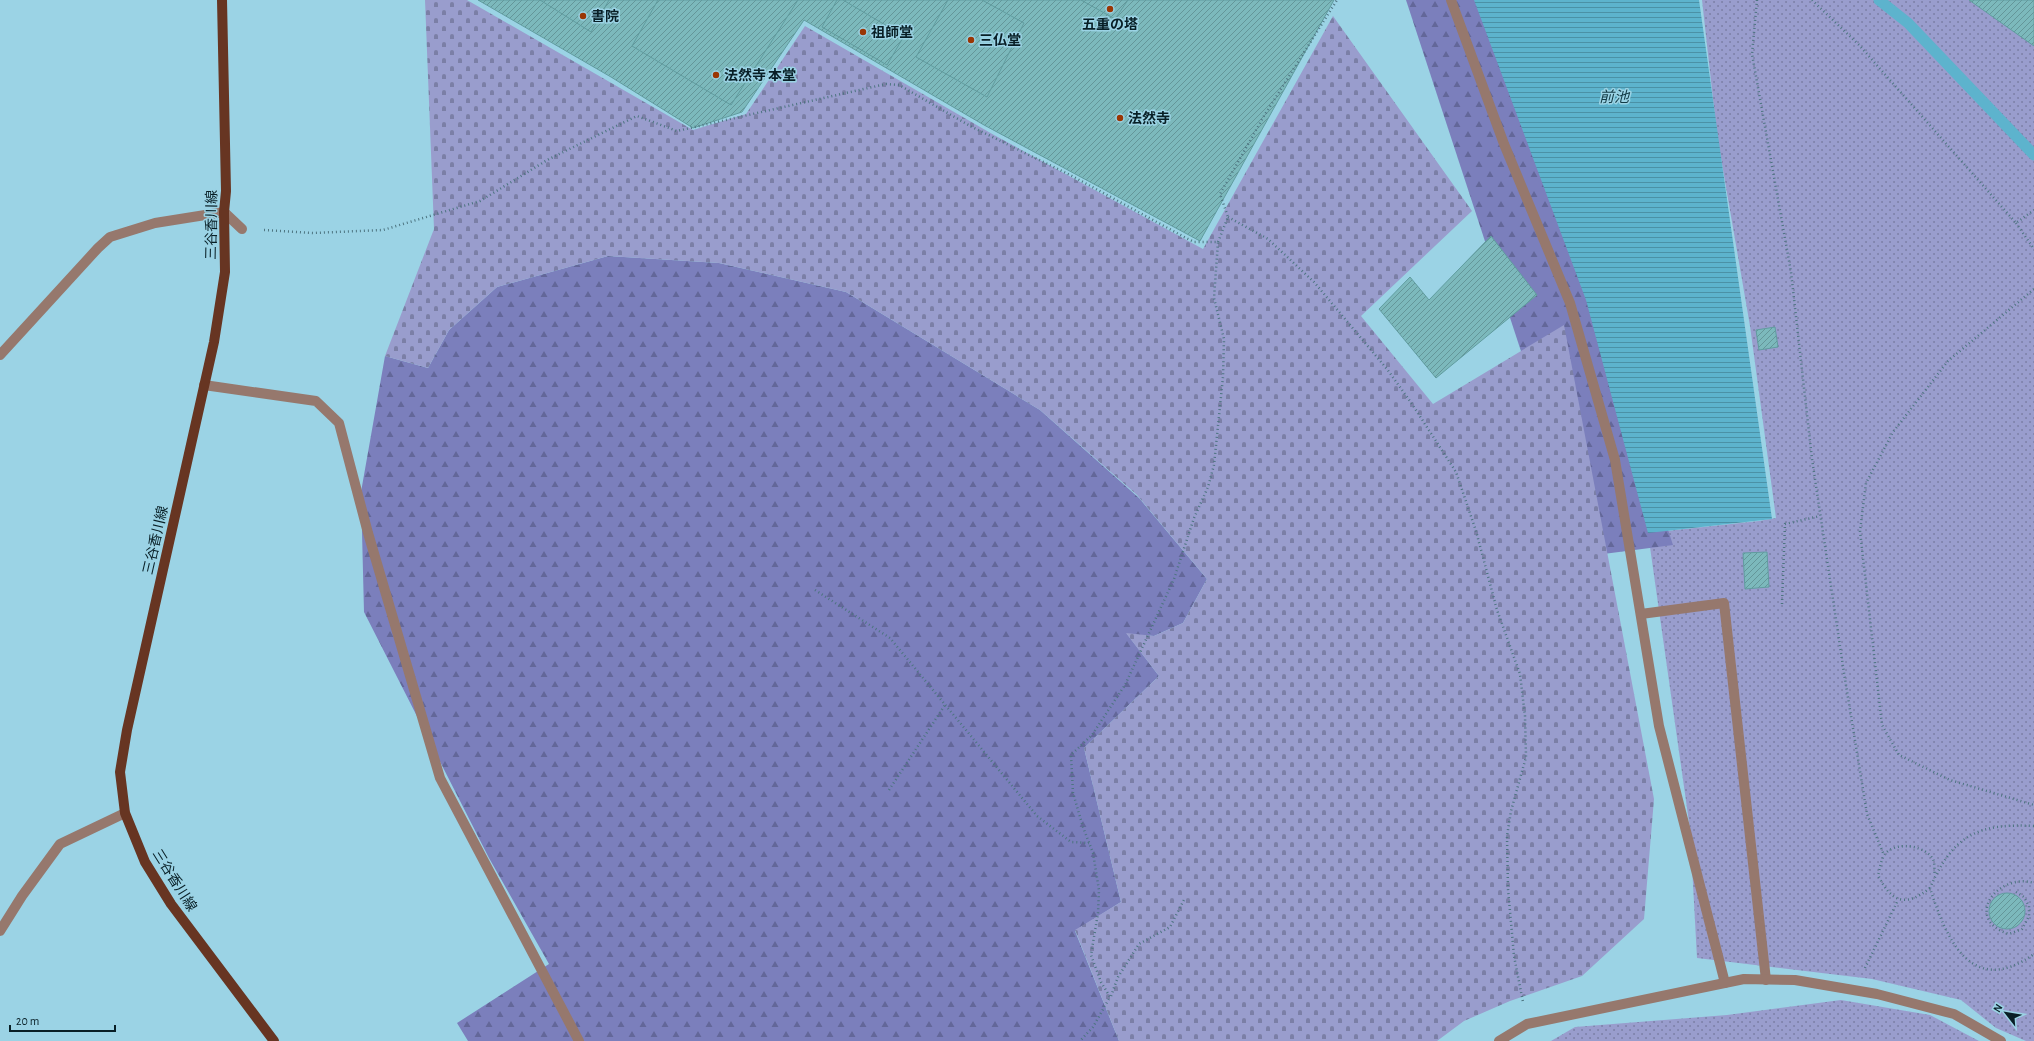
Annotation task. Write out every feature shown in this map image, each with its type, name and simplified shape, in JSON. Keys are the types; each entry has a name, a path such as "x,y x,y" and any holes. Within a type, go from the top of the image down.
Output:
{"main road":[{"name":"三谷香川線","path":"222,0 226,191 224,212 225,272 214,342 127,730 120,772 125,813 145,862 171,904 274,1041"}],"street":[{"path":"1451,0 1504,144 1570,303 1614,460 1659,726 1725,983"},
{"path":"0,355 98,248 110,237 155,223 224,212 242,229"},
{"path":"204,386 316,401 339,422 368,533 440,778 579,1041"},
{"path":"1641,614 1724,603 1766,980"},
{"path":"0,932 22,896 60,844 125,813"},
{"path":"1499,1041 1527,1024 1744,979 1795,980 1877,994 1954,1014 2001,1041"}],"path":[{"path":"1110,997 1101,982 1091,955 1098,912 1099,890 1093,853 1073,793 1071,755 1092,735 1125,684 1174,579 1194,518 1208,487 1214,465 1223,377 1224,339 1214,298 1218,242 1228,217 1220,194 1264,116 1337,0"},
{"path":"1757,0 1752,54 1791,272 1812,459 1820,516 1867,814 1884,855"},
{"path":"1812,0 1859,44 2016,222 2034,249"},
{"path":"242,229 313,233 383,230 480,201 549,159 637,116 677,131 886,84 899,85 972,127 1072,176 1194,242 1218,242"},
{"path":"2016,222 2034,210"},
{"path":"1228,217 1268,239 1314,282 1386,369 1412,404 1456,472 1476,531 1497,610 1520,674 1525,716 1526,757 1511,811 1507,836 1508,889 1514,956 1527,1024"},
{"path":"2034,289 1948,362 1893,432 1866,483 1860,531 1882,725 1899,755 1950,780 2034,805"},
{"path":"1782,604 1785,524 1820,516"},
{"path":"815,590 890,638 1037,816 1071,842 1089,844"},
{"path":"889,790 945,705"},
{"path":"1935,876 1933,860 1922,849 1904,846 1892,848 1884,855 1878,875 1885,890 1898,900 1913,899 1930,888 1945,859 1955,848 1978,830 2009,824 2034,826"},
{"path":"2016,892 2024,897 2029,906 2028,916 2022,929 2009,934 1999,931 1990,924 1986,912 1989,900 2000,888 2011,882 2024,880 2034,882"},
{"path":"1930,888 1939,917 1954,945 1964,958 1991,970 2016,964 2034,954"},
{"path":"1080,1041 1093,1027 1110,997 1118,976 1139,944 1170,927 1185,898"},
{"path":"1855,990 1898,900"}],"green space":[{"path":"425,0 467,0 693,130 746,114 805,26 994,135 1203,249 1333,16 1472,211 1361,316 1433,404 1564,325 1654,799 1644,919 1582,976 1510,1001 1464,1021 1437,1041 1119,1041 1075,930 1121,902 1084,748 1159,676 1126,633 1154,636 1183,623 1207,579 1137,495 1040,410 846,292 719,263 608,256 497,287 449,330 428,368 385,356 434,229"},
{"path":"1406,0 1494,0 1673,545 1588,556"},
{"path":"1702,0 2034,0 2034,1041 2026,1041 1996,1028 1961,1000 1872,979 1697,958 1690,829 1648,533 1776,518 1750,326 1717,135"},
{"path":"608,256 719,263 846,292 1040,410 1139,498 1207,579 1183,623 1154,636 1127,634 1159,676 1084,748 1121,902 1075,931 1119,1041 468,1041 457,1023 549,964 489,858 364,612 361,492 385,356 428,368 449,330 497,287"},
{"path":"1841,1000 1930,1015 1979,1041 1551,1041 1575,1027 1727,1015"}],"water":[{"name":"前池","path":"1474,0 1699,0 1772,519 1648,533 1586,300"}],"building":[{"name":"法然寺","path":"478,0 1334,0 1200,241 984,125 804,20 742,112 693,128 611,77"},
{"name":"書院","path":"540,0 609,0 591,32"},
{"name":"法然寺 本堂","path":"658,0 798,0 731,105 632,46"},
{"name":"祖師堂","path":"837,0 843,0 904,36 887,65 822,27"},
{"name":"三仏堂","path":"948,0 982,0 1024,23 987,97 916,57"},
{"name":"五重の塔","path":"1081,0 1128,0 1115,19"},
{"path":"1969,0 2034,0 2034,46"},
{"path":"1491,236 1537,295 1436,378 1379,309 1410,277 1429,300"},
{"path":"1775,327 1778,347 1759,350 1756,330"},
{"path":"1767,552 1769,587 1745,589 1743,553"},
{"path":"2011,893 2020,898 2024,904 2024,918 2020,924 2011,929 2003,929 1994,924 1990,918 1989,907 1994,898 2000,894"}],"waterway":[{"path":"1879,0 1908,23 2034,155"}],"place":[{"name":"五重の塔","path":"1110,9"},
{"name":"書院","path":"583,16"},
{"name":"祖師堂","path":"863,32"},
{"name":"三仏堂","path":"971,40"},
{"name":"法然寺 本堂","path":"716,75"},
{"name":"法然寺","path":"1120,118"}]}
